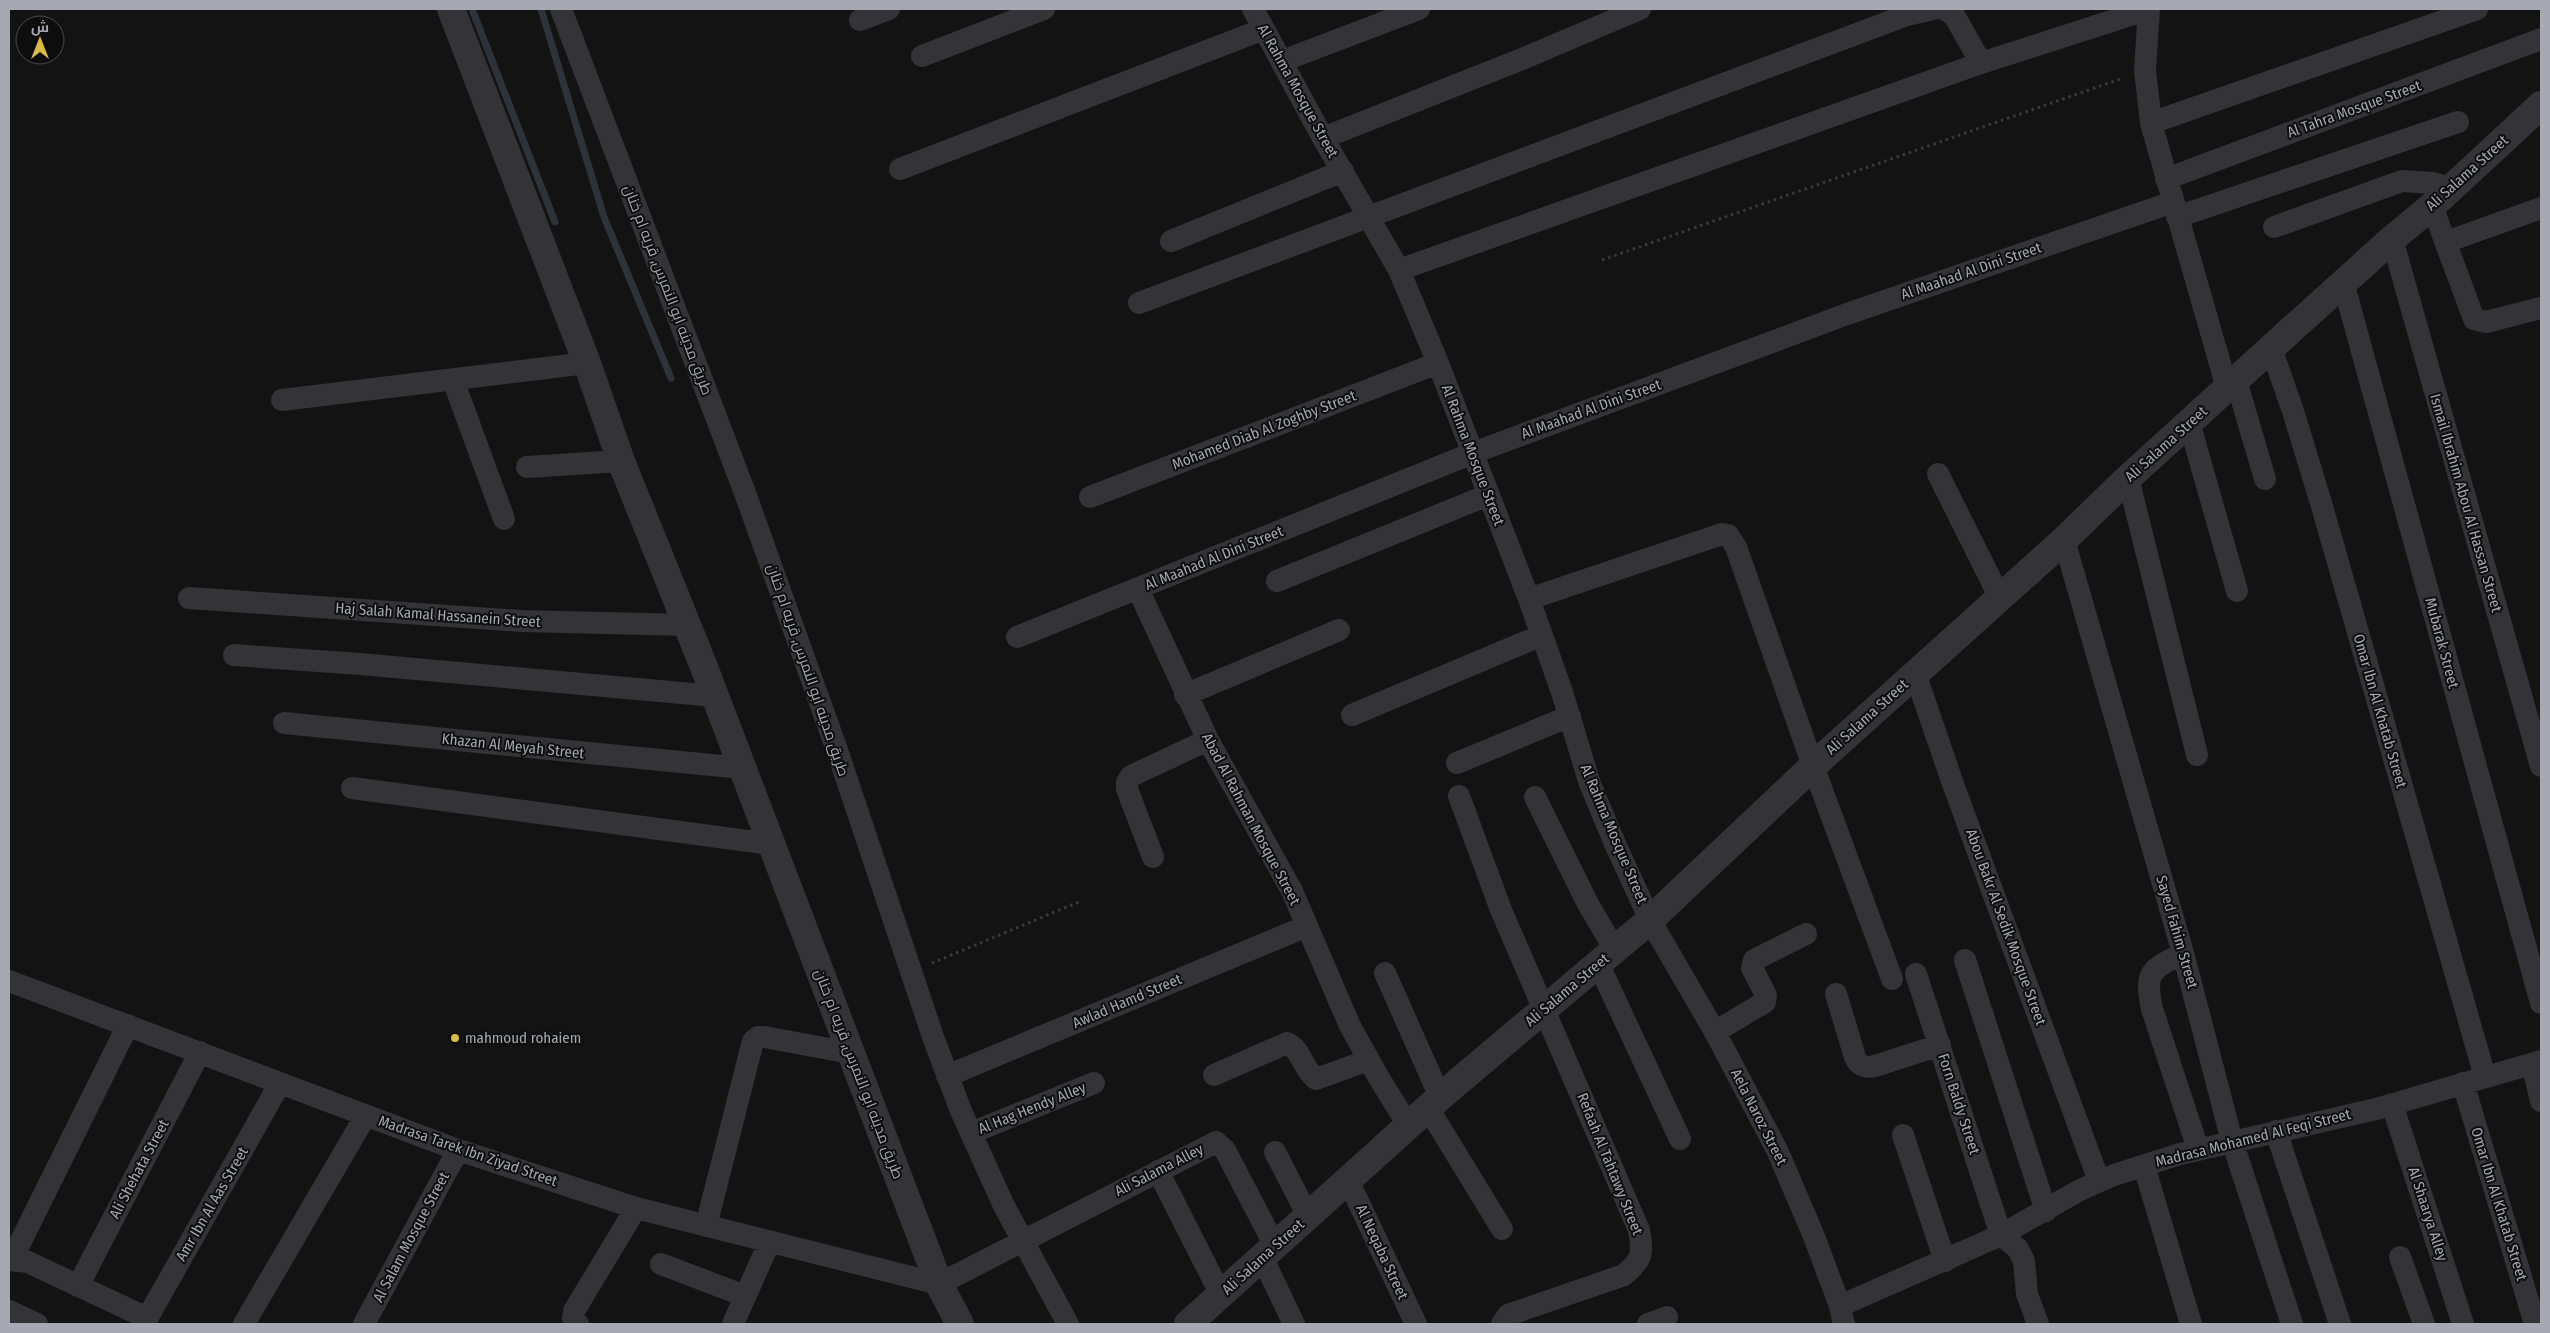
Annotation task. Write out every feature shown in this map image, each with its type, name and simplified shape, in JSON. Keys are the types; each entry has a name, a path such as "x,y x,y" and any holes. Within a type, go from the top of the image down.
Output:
{"street":[{"name":"طريق مدينه ابو النمرس, قريه ام خنان","path":"451,9 587,363 621,461 715,696 938,1284 960,1324"},
{"name":"طريق مدينه ابو النمرس, قريه ام خنان","path":"561,9 745,493 837,750 911,972 948,1076 971,1133 1022,1240 1068,1324"},
{"path":"860,20 889,9"},
{"path":"922,56 1044,9"},
{"name":"Al Rahma Mosque Street","path":"1253,9 1322,138 1343,171 1399,270 1438,362 1529,599 1570,716 1590,784 1650,920"},
{"path":"1282,62 1419,9"},
{"path":"1322,138 1501,68 1640,9"},
{"path":"1139,304 1368,215 1907,15 1933,9"},
{"path":"1944,9 1954,15 1981,63"},
{"path":"1399,270 1981,63 2149,9 2145,70 2151,123 2175,210 2231,384 2265,479"},
{"path":"2151,123 2477,9"},
{"path":"900,168 1264,30"},
{"name":"Al Tahra Mosque Street","path":"2166,179 2541,39"},
{"name":"Ali Salama Street","path":"1188,1324 1425,1110 1650,920 1813,766 1999,596 2064,540 2189,422 2343,282 2442,197 2541,105"},
{"name":"Al Maahad Al Dini Street","path":"1017,637 1473,453 1865,308 2458,122"},
{"path":"1171,241 1343,171"},
{"path":"2274,227 2402,181 2433,183 2442,197 2446,242 2474,319 2478,322 2486,322 2541,308"},
{"path":"2446,242 2541,208"},
{"name":"Ismail Ibrahim Abou Al Hassan Street","path":"2392,239 2541,766"},
{"name":"Mubarak Street","path":"2343,282 2541,1003"},
{"name":"Omar Ibn Al Khatab Street","path":"2271,348 2293,411 2321,504 2485,1076"},
{"name":"Mohamed Diab Al Zoghby Street","path":"1090,497 1438,362"},
{"path":"282,400 587,363"},
{"path":"453,380 504,520"},
{"path":"2189,422 2237,592"},
{"path":"527,466 621,461"},
{"path":"1938,474 1999,596"},
{"path":"2128,478 2197,755"},
{"path":"1277,581 1488,495"},
{"path":"1529,599 1722,534 1728,536 1736,547 1813,766 1892,979"},
{"name":"Sayed Fahim Street","path":"2064,540 2184,953 2232,1141 2292,1324"},
{"name":"Abad Al Rahman Mosque Street","path":"1138,589 1208,740 1275,858 1307,926 1350,1026 1369,1060 1425,1110"},
{"name":"Haj Salah Kamal Hassanein Street","path":"190,598 522,621 687,625"},
{"path":"1186,695 1339,630"},
{"path":"1352,715 1542,634"},
{"path":"234,655 360,664 715,696"},
{"name":"Abou Bakr Al Sedik Mosque Street","path":"1915,673 1953,784 2100,1181"},
{"path":"1457,763 1570,716"},
{"name":"Khazan Al Meyah Street","path":"284,723 742,768"},
{"path":"1153,857 1127,789 1127,782 1131,776 1208,740"},
{"path":"352,788 771,844"},
{"name":"Refaah Al Tahtawy Street","path":"1459,796 1501,910 1640,1230 1643,1252 1636,1264 1624,1276 1508,1315 1502,1324"},
{"path":"1535,797 1588,904 1606,956 1680,1139"},
{"name":"Aela Naroz Street","path":"1650,920 1715,1032 1778,1152 1813,1234 1842,1315"},
{"name":"Awlad Hamd Street","path":"948,1076 1307,926"},
{"path":"1715,1032 1765,1002 1766,995 1752,968 1754,960 1806,934"},
{"path":"2184,953 2160,965 2151,974 2148,990 2152,1010 2198,1149"},
{"path":"1965,960 2046,1211"},
{"path":"1385,972 1425,1110 1502,1229"},
{"name":"Forn Baldy Street","path":"1916,974 2001,1235"},
{"name":"Madrasa Tarek Ibn Ziyad Street","path":"9,981 458,1150 636,1208 938,1284"},
{"path":"1836,994 1855,1057 1861,1066 1867,1068 1875,1066 1940,1044"},
{"path":"128,1026 10,1259 28,1262 145,1321"},
{"path":"706,1226 753,1041 758,1036 764,1036 851,1053"},
{"path":"1214,1075 1287,1043 1294,1046 1310,1075 1316,1079 1369,1060"},
{"name":"Ali Shehata Street","path":"78,1286 200,1052"},
{"path":"2536,1063 2541,1101"},
{"name":"Madrasa Mohamed Al Feqi Street","path":"1842,1315 2001,1235 2100,1181 2198,1149 2392,1104 2536,1063"},
{"name":"Amr Ibn Al Aas Street","path":"145,1321 280,1083"},
{"name":"Al Hag Hendy Alley","path":"971,1133 1094,1083"},
{"name":"Omar Ibn Al Khatab Street","path":"2463,1083 2535,1324"},
{"name":"Al Shaarya Alley","path":"2392,1104 2463,1324"},
{"path":"244,1324 366,1115"},
{"path":"2276,1131 2340,1324"},
{"path":"1903,1135 1946,1261"},
{"name":"Ali Salama Alley","path":"938,1284 1216,1142 1222,1145 1269,1251"},
{"name":"Al Salam Mosque Street","path":"364,1324 458,1150"},
{"path":"1275,1152 1308,1216"},
{"path":"2144,1166 2191,1324"},
{"path":"1158,1171 1221,1295"},
{"name":"Al Neqaba Street","path":"1348,1180 1416,1324"},
{"path":"578,1324 573,1319 574,1311 636,1208"},
{"path":"2001,1235 2018,1249 2024,1261 2027,1294 2038,1324"},
{"path":"733,1324 769,1243"},
{"path":"1269,1251 1294,1324"},
{"path":"2400,1257 2424,1324"},
{"path":"661,1264 745,1296"},
{"path":"9,1311 36,1324"}],"path":[{"path":"1602,260 2145,70"},
{"path":"911,972 1079,902"}],"waterway":[{"path":"472,9 555,222"},
{"path":"541,9 604,217 671,378"}],"place":[{"name":"mahmoud rohaiem","path":"455,1038"}]}
